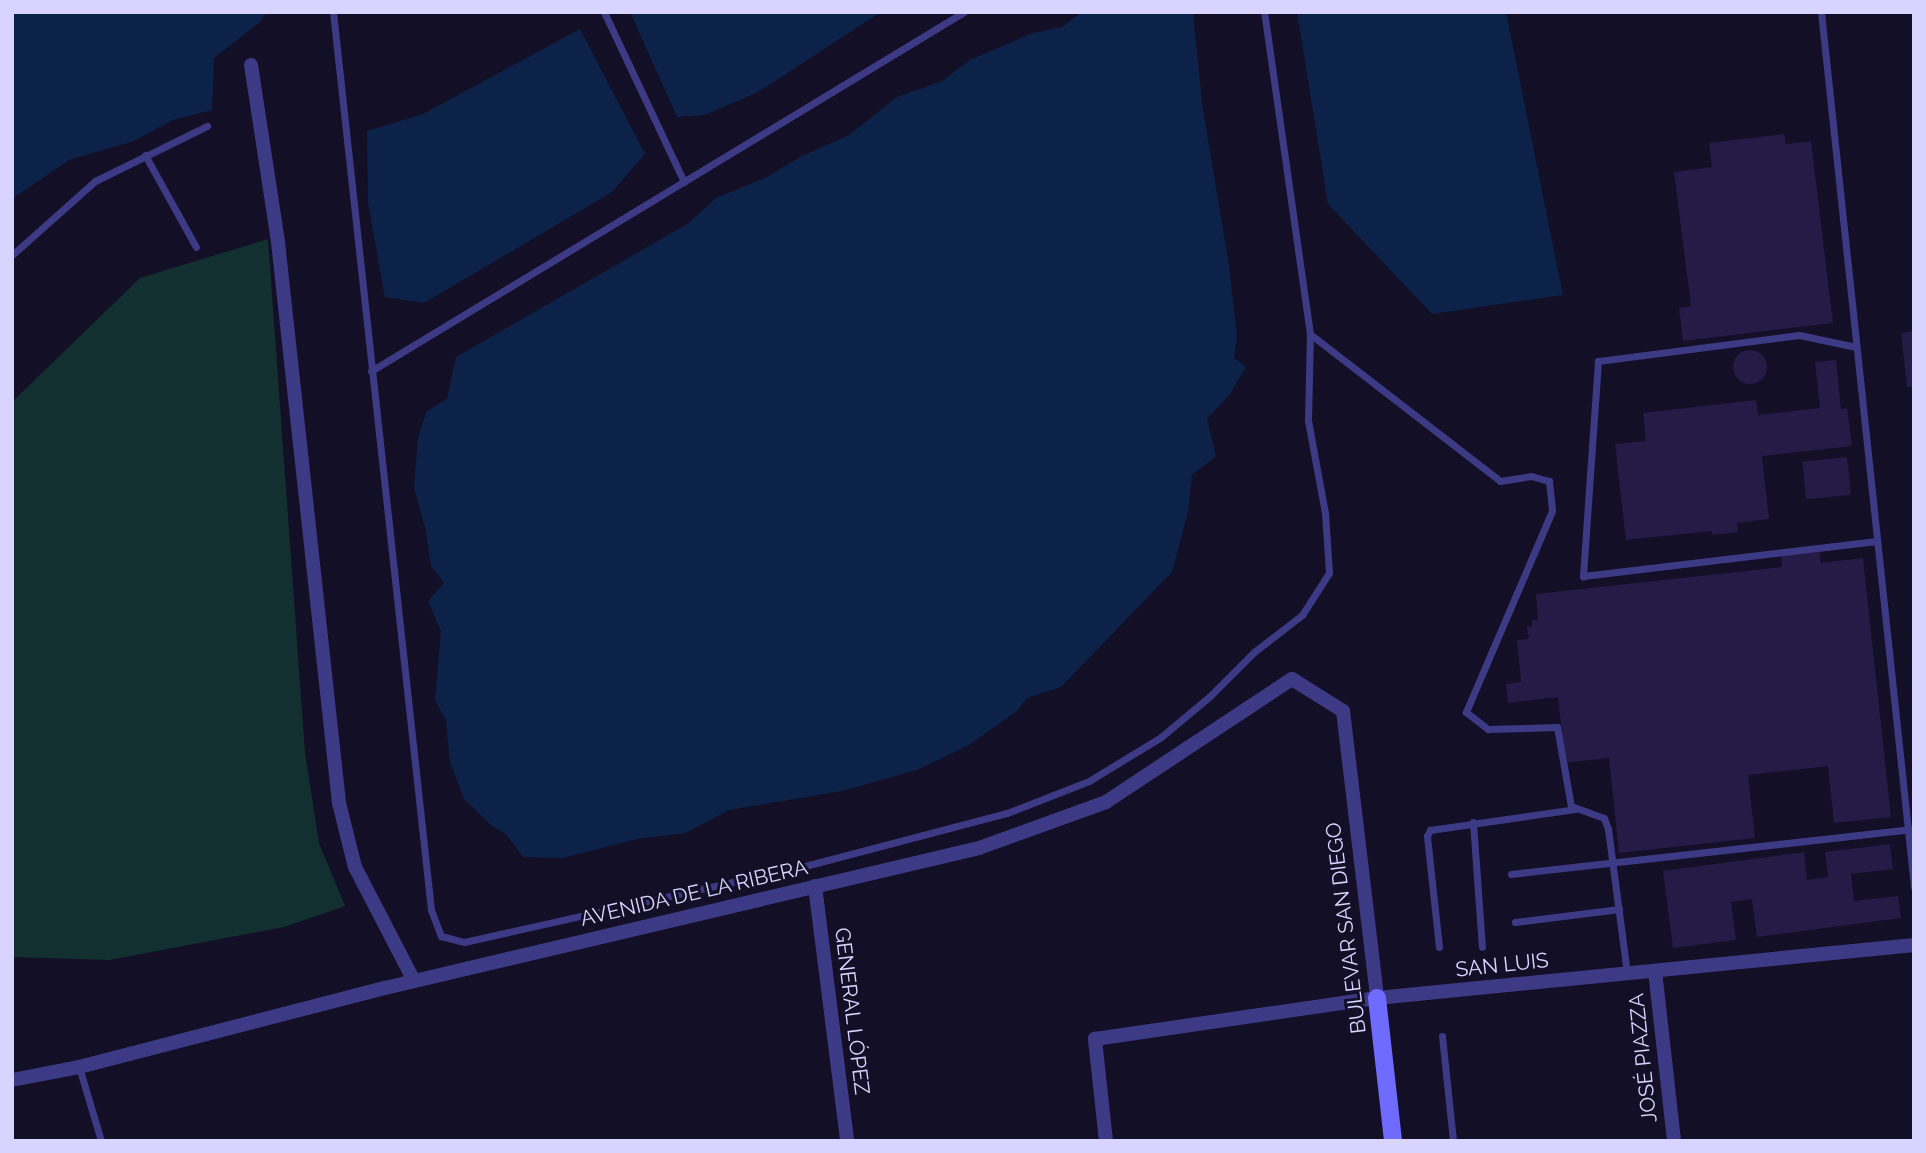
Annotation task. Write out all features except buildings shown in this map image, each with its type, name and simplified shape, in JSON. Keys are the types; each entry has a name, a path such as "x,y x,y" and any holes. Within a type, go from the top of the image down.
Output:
{"street":[{"path":"251,65 278,242 339,803 355,867 414,981"},
{"name":"AVENIDA DE LA RIBERA","path":"12,1080 79,1067 414,981 979,848 1106,802 1292,679 1343,711"},
{"name":"BULEVAR SAN DIEGO","path":"1343,711 1393,1141"},
{"name":"GENERAL LÓPEZ","path":"815,886 847,1141"},
{"name":"SAN LUIS","path":"1107,1141 1095,1038 1377,999 1914,945"},
{"name":"JOSÉ PIAZZA","path":"1655,971 1674,1141"}],"lane":[{"path":"333,12 370,371 431,910 442,936 464,942 805,866 1007,813 1089,781 1161,737 1209,697 1254,652 1302,615 1329,573 1325,513 1308,420 1310,334 1264,12"},
{"path":"604,12 684,182"},
{"path":"370,371 964,12"},
{"path":"1821,12 1877,541 1911,829 1914,887"},
{"path":"12,255 95,181 207,126"},
{"path":"145,155 196,247"},
{"path":"1310,334 1500,481 1531,476 1549,481 1552,511 1466,712 1488,729 1557,727 1571,806 1604,818 1613,862 1627,974"},
{"path":"1856,347 1798,335 1598,360 1583,576 1877,541"},
{"path":"1439,947 1427,836 1436,827 1577,809"},
{"path":"1473,822 1482,947"},
{"path":"1511,874 1911,829"},
{"path":"1515,922 1619,909"},
{"path":"1442,1036 1453,1141"},
{"path":"79,1067 102,1141"}],"green space":[{"path":"268,239 305,752 319,843 345,906 284,927 109,960 12,957 12,402 140,278"}],"water":[{"path":"12,12 267,12 259,23 214,58 212,110 173,120 134,141 69,160 12,199"},
{"path":"630,12 881,12 758,92 705,115 677,117"},
{"path":"1081,12 1193,12 1202,103 1229,265 1237,336 1234,358 1246,367 1230,394 1207,419 1216,456 1192,475 1188,512 1172,572 1061,687 1027,698 1017,711 969,745 917,770 842,791 729,810 686,833 637,839 562,858 523,857 506,834 492,826 464,799 450,762 446,721 435,700 441,631 428,601 444,583 431,566 426,531 414,488 418,437 427,411 447,399 456,357 689,223 716,198 767,177 800,157 849,135 897,97 942,81 970,60 1033,33 1062,27"},
{"path":"1297,12 1506,12 1563,295 1432,314 1328,204"},
{"path":"580,29 645,154 612,192 424,303 385,297 368,203 367,131 423,114"}]}
